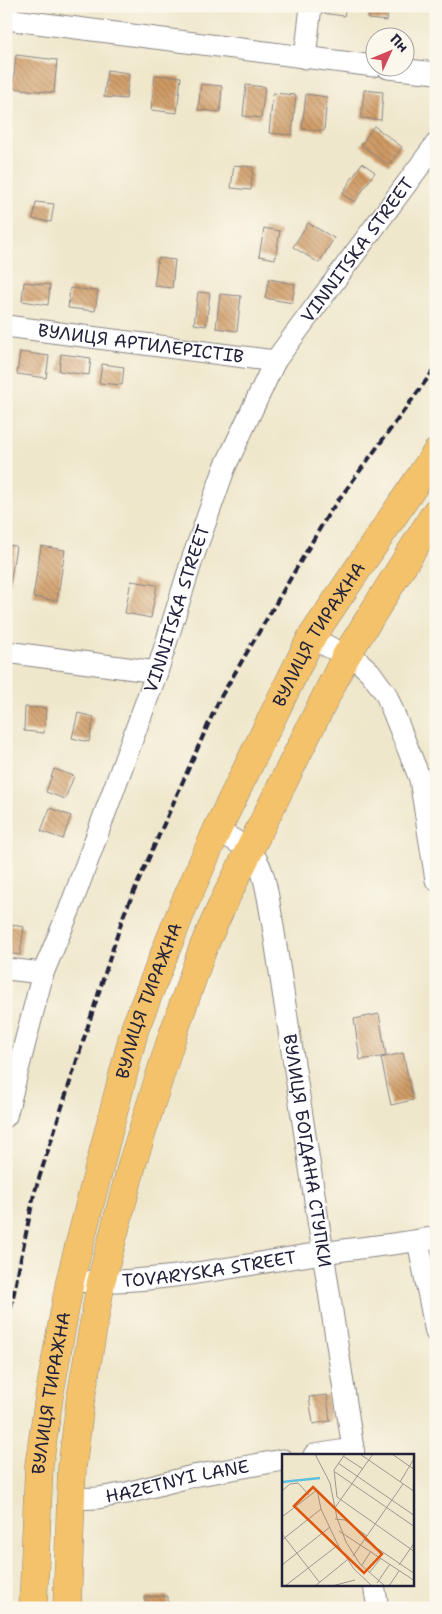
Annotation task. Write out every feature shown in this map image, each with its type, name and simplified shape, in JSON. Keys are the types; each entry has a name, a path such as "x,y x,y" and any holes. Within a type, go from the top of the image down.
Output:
{"main road":[{"name":"ВУЛИЦЯ ТИРАЖНА","path":"33,1608 39,1465 49,1397 70,1281 135,1028 183,907 217,830 311,638 436,453"},
{"name":"ВУЛИЦЯ ТИРАЖНА","path":"67,1608 72,1468 80,1403 101,1282 133,1161 171,1040 203,948 249,850 346,656 434,516"}],"street":[{"path":"305,58 311,6"},
{"path":"6,20 364,65"},
{"path":"414,71 435,73"},
{"name":"VINNITSKA STREET","path":"6,1116 43,973 69,911 157,672 192,560 225,468 275,361 436,144"},
{"name":"ВУЛИЦЯ АРТИЛЕРІСТІВ","path":"6,326 275,361"},
{"path":"311,638 359,662 378,681 386,694 420,779 436,880"},
{"path":"6,652 157,672"},
{"path":"217,830 249,850"},
{"name":"ВУЛИЦЯ БОГДАНА СТУПКИ","path":"249,850 257,862 263,877 272,920 353,1452"},
{"path":"6,968 43,973"},
{"path":"427,1239 436,1332"},
{"name":"TOVARYSKA STREET","path":"70,1281 101,1282 156,1279 427,1239"},
{"path":"327,1454 353,1452"},
{"name":"HAZETNYI LANE","path":"70,1499 98,1498 127,1493 193,1476 282,1460"},
{"path":"39,1465 72,1468"},
{"path":"374,1586 378,1608"}],"building":[{"path":"322,6 346,6 344,16 321,13"},
{"path":"370,6 388,6 387,21 368,19"},
{"path":"16,55 57,60 54,93 13,88"},
{"path":"107,70 129,73 126,99 104,97"},
{"path":"155,75 181,77 177,113 151,110"},
{"path":"201,84 222,86 220,112 198,110"},
{"path":"246,85 265,87 261,118 243,116"},
{"path":"364,90 383,92 381,120 361,118"},
{"path":"273,93 296,95 292,135 269,133"},
{"path":"306,94 327,97 324,131 302,129"},
{"path":"374,126 402,147 389,165 361,145"},
{"path":"362,163 375,172 355,202 342,194"},
{"path":"234,165 253,167 251,190 231,188"},
{"path":"36,202 54,204 51,222 33,219"},
{"path":"308,223 334,238 319,263 293,247"},
{"path":"264,228 280,231 275,259 259,256"},
{"path":"158,258 175,260 172,288 154,286"},
{"path":"269,279 295,284 292,303 265,298"},
{"path":"24,282 50,285 48,305 22,301"},
{"path":"70,288 98,291 95,311 68,308"},
{"path":"198,292 210,293 206,326 194,324"},
{"path":"220,294 241,296 237,331 216,328"},
{"path":"20,352 49,356 46,378 17,374"},
{"path":"61,354 91,358 89,375 59,371"},
{"path":"102,364 124,367 122,385 99,383"},
{"path":"6,545 16,546 10,585 6,585"},
{"path":"41,546 65,550 57,601 33,597"},
{"path":"131,581 157,585 151,618 125,613"},
{"path":"25,707 46,708 44,733 24,731"},
{"path":"78,713 94,717 89,742 72,738"},
{"path":"54,769 74,776 65,799 46,792"},
{"path":"50,808 71,816 63,839 41,831"},
{"path":"6,924 24,927 20,955 6,953"},
{"path":"379,1014 386,1056 360,1060 354,1019"},
{"path":"403,1053 413,1100 391,1105 381,1058"},
{"path":"327,1395 330,1421 313,1424 309,1397"},
{"path":"168,1596 168,1608 145,1608 145,1597"}],"railway":[{"path":"6,1332 34,1194 124,914 219,700 329,513 436,367"}]}
